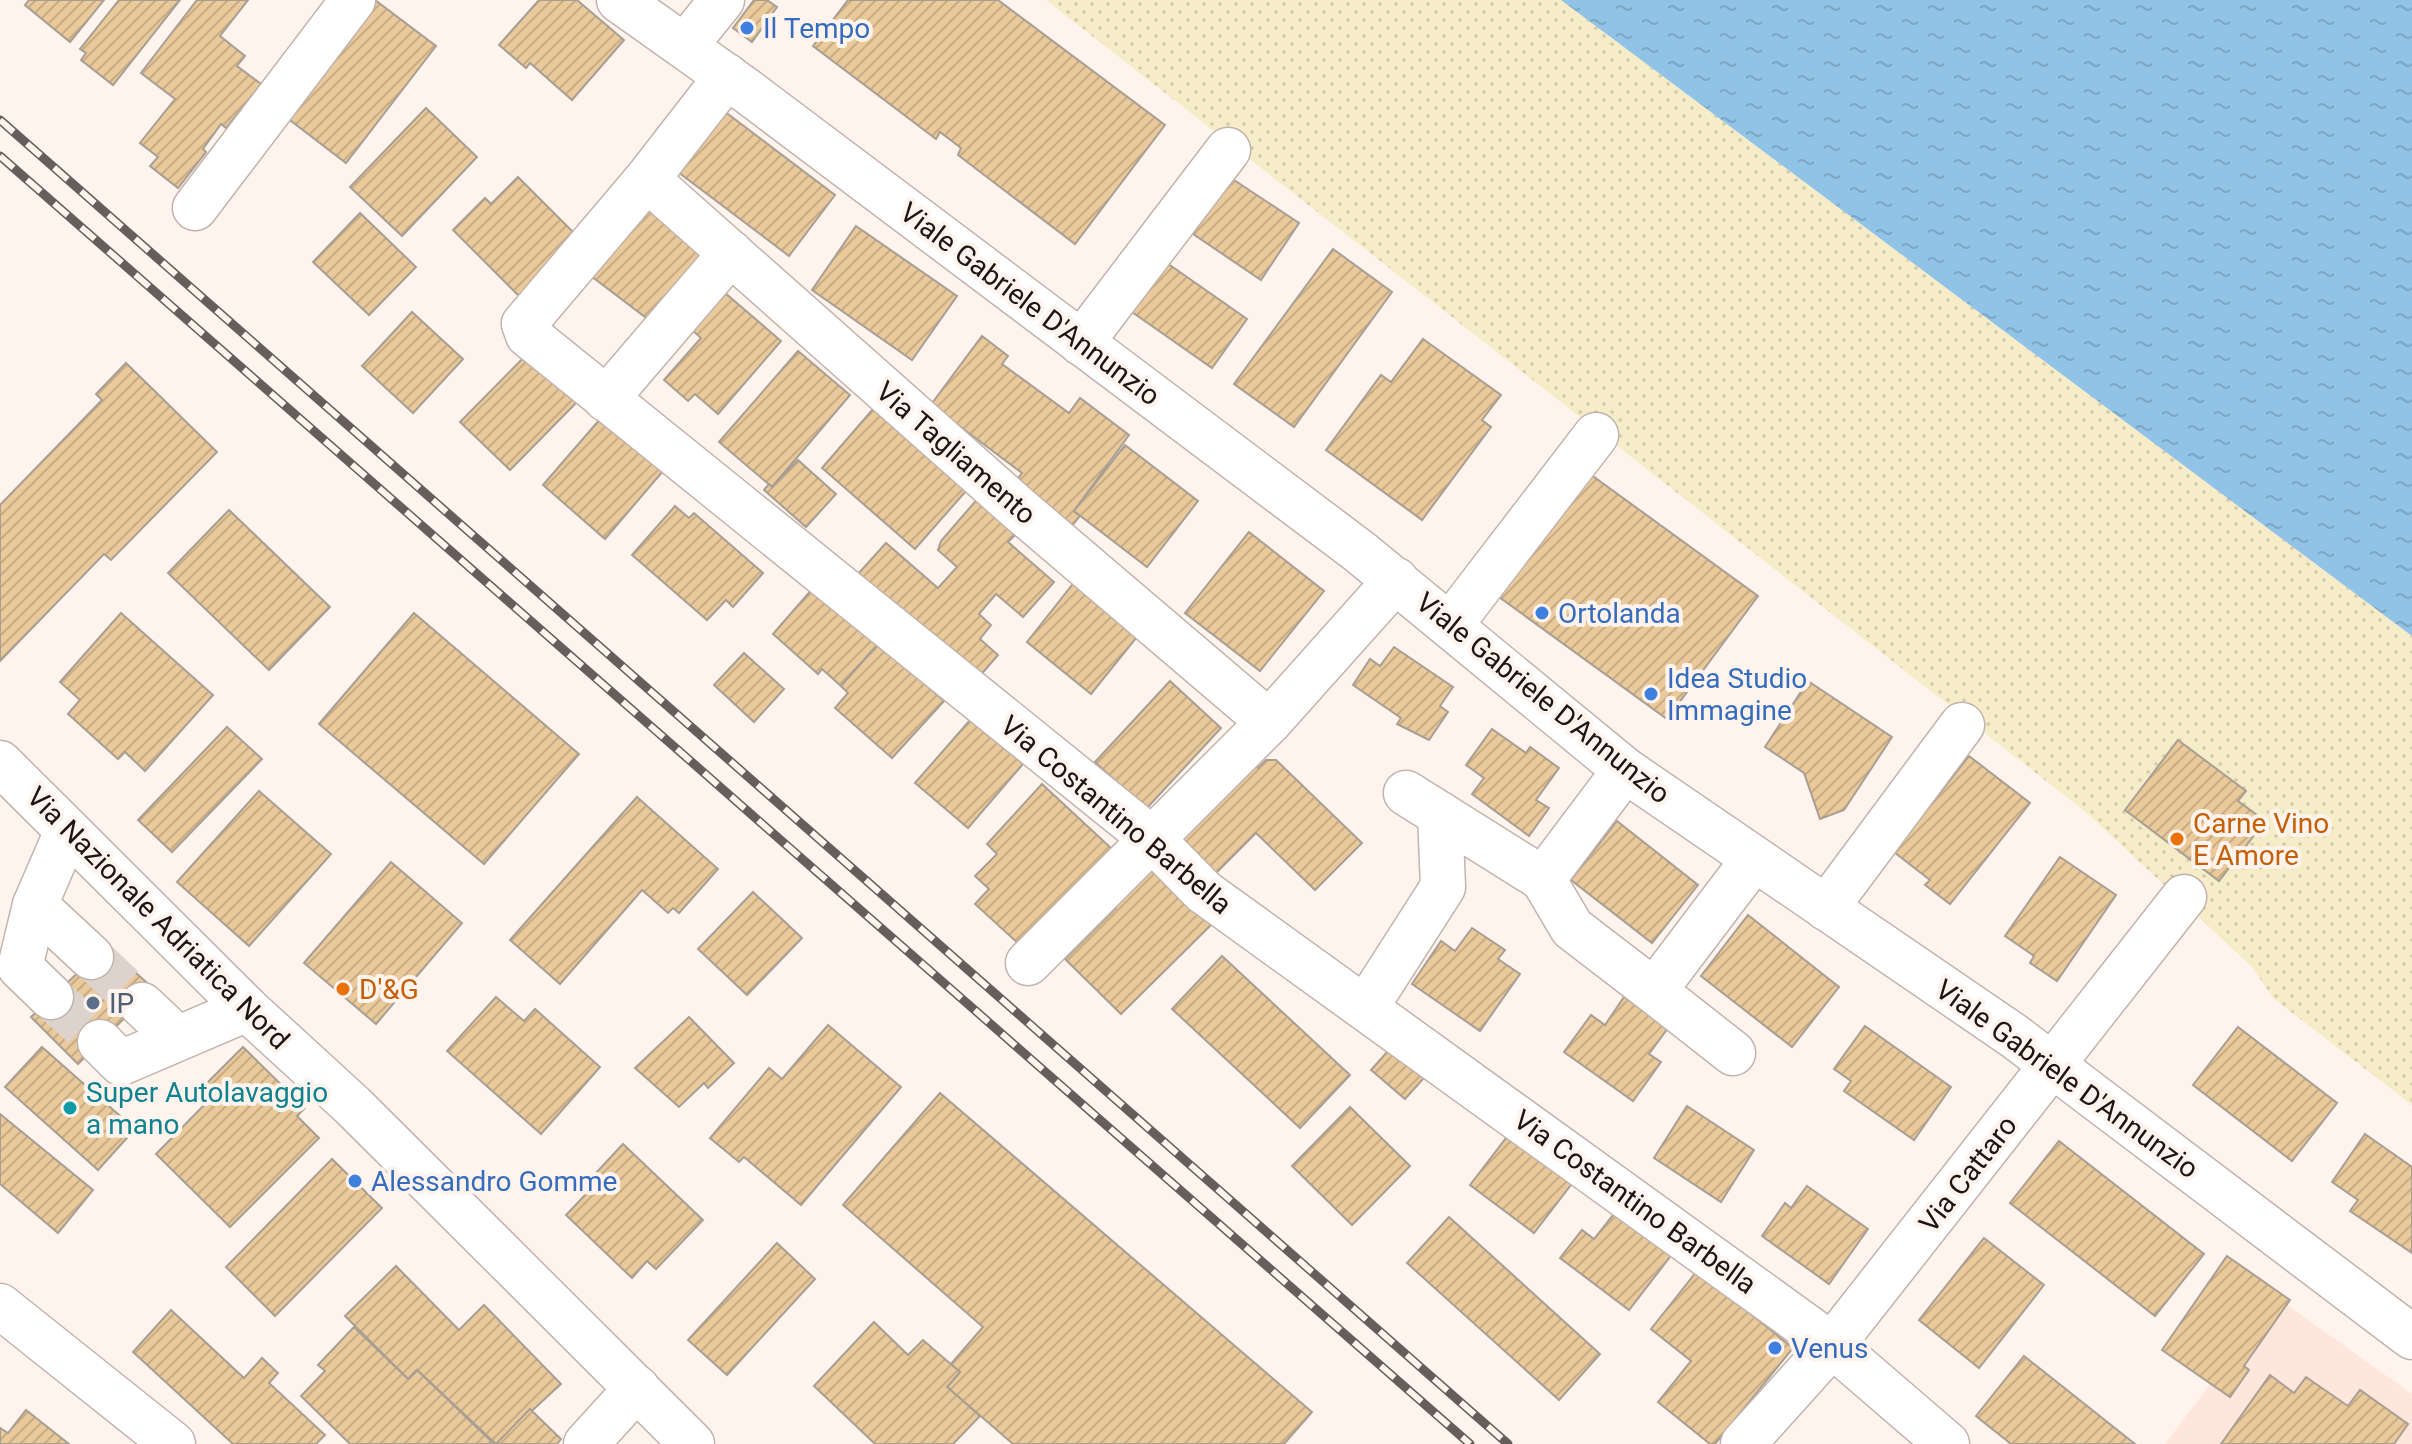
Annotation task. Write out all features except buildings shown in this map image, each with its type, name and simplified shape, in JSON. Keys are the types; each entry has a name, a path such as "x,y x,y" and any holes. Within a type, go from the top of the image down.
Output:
{"street":[{"path":"195,208 353,0"},
{"name":"Viale Gabriele D'Annunzio","path":"619,0 727,76 1396,580 1625,770 2053,1065 2412,1337"},
{"path":"685,46 722,0"},
{"name":"Via Costantino Barbella","path":"727,76 647,179 524,324 528,335 1152,839 1204,892 1269,943 1366,1007 1832,1345 1947,1444"},
{"path":"1081,343 1228,150"},
{"name":"Via Tagliamento","path":"647,179 1019,509 1269,722"},
{"path":"606,399 731,253"},
{"path":"1451,624 1596,435"},
{"path":"1028,963 1269,722 1396,580"},
{"path":"1826,908 1962,725"},
{"name":"Via Nazionale Adriatica Nord","path":"0,763 247,1009 353,1106 692,1444"},
{"path":"1543,879 1625,770"},
{"path":"1366,1007 1443,887 1423,803 1543,879 1572,928 1733,1053"},
{"path":"51,997 20,967 35,905 67,831"},
{"path":"1654,991 1754,859"},
{"name":"Via Cattaro","path":"1743,1444 1832,1345 2184,897"},
{"path":"35,905 91,957"},
{"path":"142,1005 177,1038"},
{"path":"100,1042 121,1063 247,1009"},
{"path":"0,1306 173,1444"},
{"path":"586,1444 637,1388"}],"shaded area":[{"path":"2276,1297 2412,1394 2412,1444 2165,1444"}],"sand":[{"path":"1046,0 1561,0 2412,636 2412,1105 2273,998 2252,967 2087,813"}],"water":[{"path":"1561,0 2412,0 2412,636"}],"tunnel":[{"path":"91,957 142,1005"},
{"path":"51,997 100,1042"}],"railway":[{"path":"0,120 1508,1444"},
{"path":"0,156 1470,1444"}],"place":[{"name":"Il Tempo","path":"747,28"},
{"name":"Ortolanda","path":"1542,613"},
{"name":"Idea Studio Immagine","path":"1651,694"},
{"name":"Carne Vino E Amore","path":"2177,839"},
{"name":"D'&G","path":"343,989"},
{"name":"IP","path":"93,1003"},
{"name":"Super Autolavaggio a mano","path":"70,1108"},
{"name":"Alessandro Gomme","path":"355,1181"},
{"name":"Venus","path":"1775,1348"}]}
